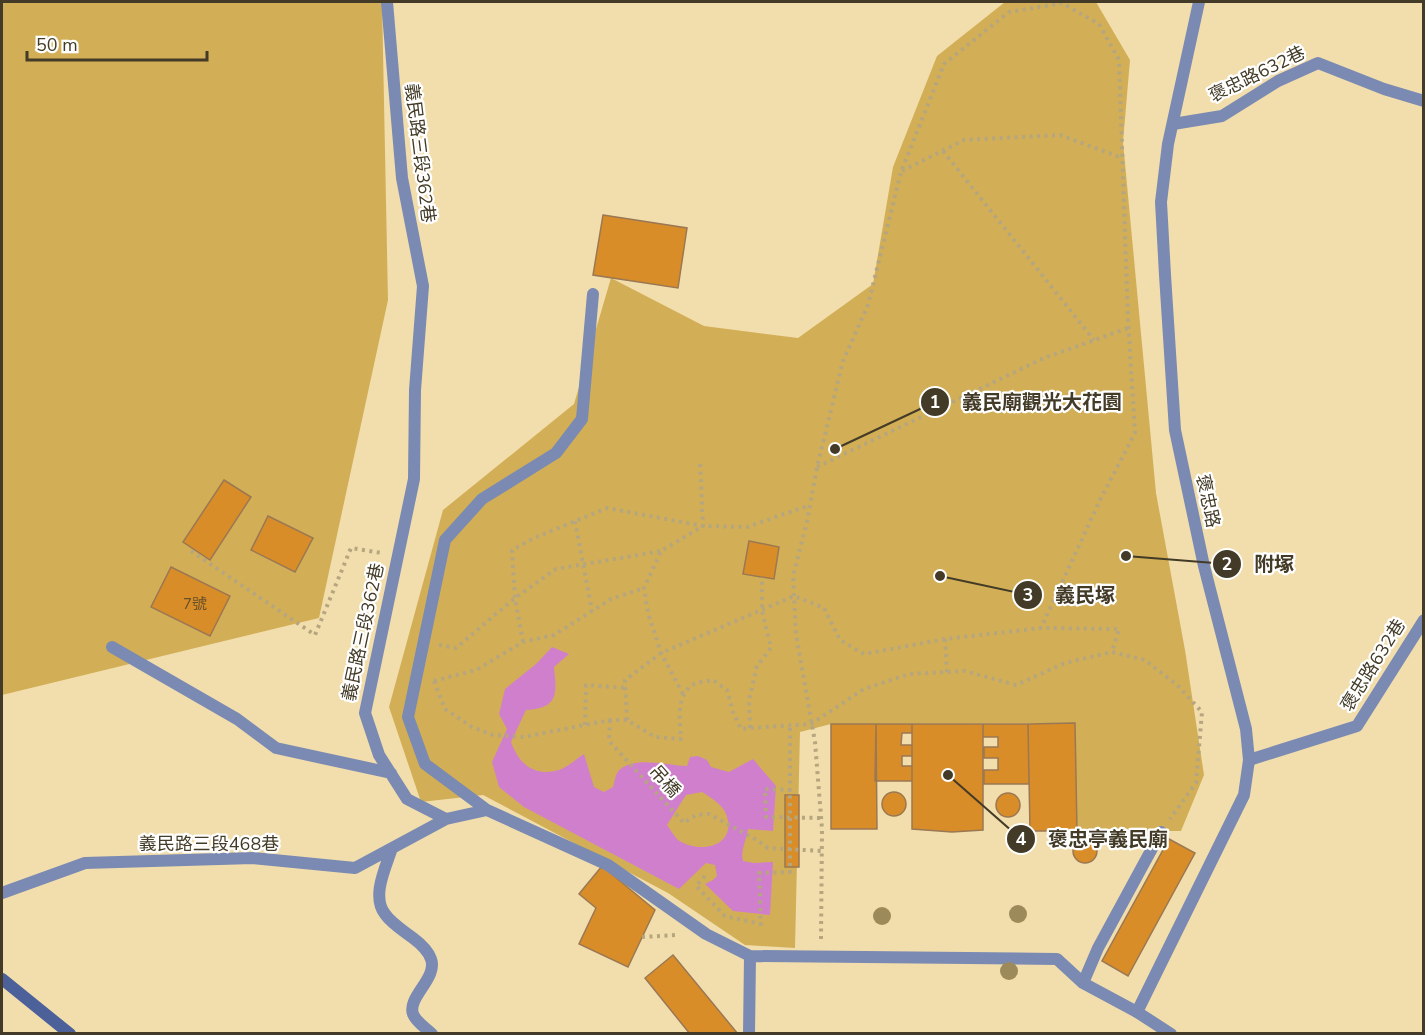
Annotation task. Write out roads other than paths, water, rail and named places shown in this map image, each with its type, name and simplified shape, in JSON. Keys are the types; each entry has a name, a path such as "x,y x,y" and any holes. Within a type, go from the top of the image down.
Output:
{"main road":[{"path":"2,979 70,1034"}],"street":[{"name":"義民路三段362巷","path":"387,2 402,178 423,286 416,390 414,479 365,713 380,755 407,800 446,819"},
{"name":"褒忠路","path":"1137,1012 1244,795 1249,760 1246,729 1204,566 1176,430 1161,202 1168,144 1199,2"},
{"name":"褒忠路632巷","path":"1173,124 1221,116 1278,81 1318,63 1384,89 1424,101"},
{"path":"592,294 582,419 556,453 482,500 445,540 408,717 425,764 487,810 609,865 706,934 750,956 1057,959 1083,983 1172,1033"},
{"name":"褒忠路632巷","path":"1249,760 1357,726 1424,620"},
{"path":"112,647 237,718 276,748 391,772"},
{"path":"446,819 487,810"},
{"name":"義民路三段468巷","path":"2,893 85,863 253,858 355,868 446,819"},
{"path":"1083,983 1098,948 1161,832"},
{"path":"392,848 379,892 380,905 385,915 426,948 431,958 433,968 413,1004 412,1012 417,1021 432,1034"},
{"path":"749,1034 750,956"}],"place":[{"name":"義民廟觀光大花園","path":"835,449"},
{"name":"附塚","path":"1126,556"},
{"name":"義民塚","path":"940,576"},
{"name":"褒忠亭義民廟","path":"948,775"}]}
